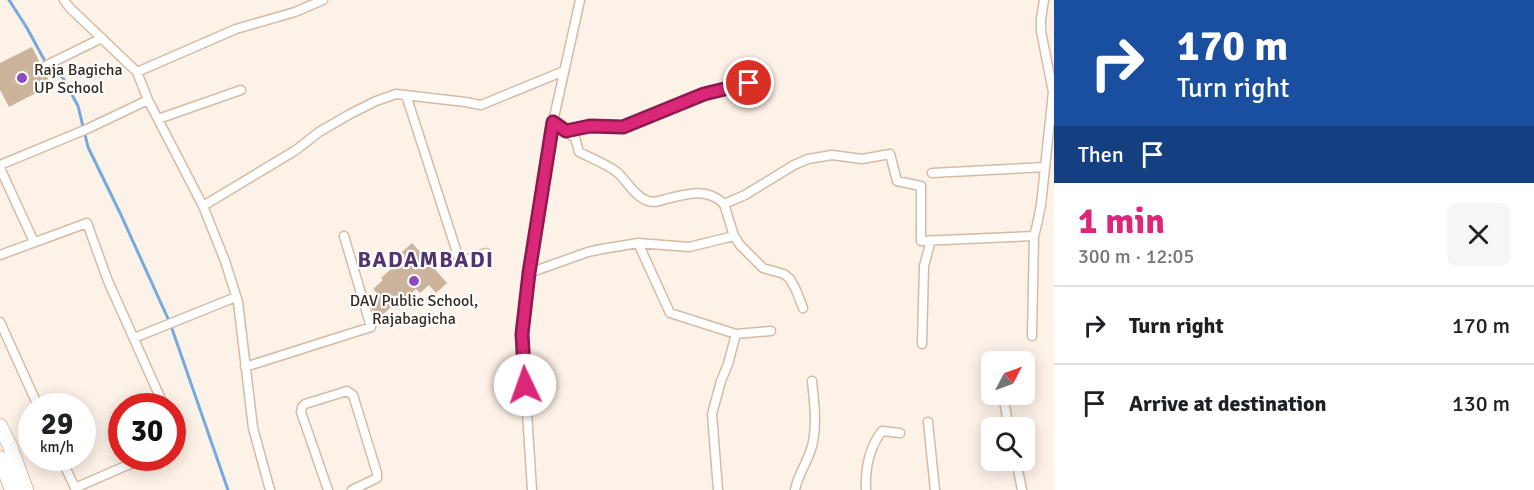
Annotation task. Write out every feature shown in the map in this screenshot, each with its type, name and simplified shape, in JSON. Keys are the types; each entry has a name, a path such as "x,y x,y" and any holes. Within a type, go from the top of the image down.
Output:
{"main road":[{"path":"0,426 26,490"},
{"path":"0,458 12,490"}],"street":[{"path":"64,0 137,72 148,100 203,206 225,261 236,297 253,428 270,490"},
{"path":"137,72 236,29 295,12 323,0"},
{"path":"532,490 522,334 529,273 553,122 580,0"},
{"path":"1032,336 1034,236 1041,205 1052,127 1053,92 1041,31 1044,0"},
{"path":"47,65 102,38"},
{"path":"203,206 279,161 320,132 376,101 396,94 481,105 564,71"},
{"path":"566,131 590,126 623,127 704,94 749,83"},
{"path":"158,119 241,90"},
{"path":"406,95 460,262 486,253"},
{"path":"33,242 0,166 148,100"},
{"path":"553,122 575,138 579,152 616,172 639,196 648,201 657,202 703,193 716,196 724,204 734,236 740,245 763,268 784,274 790,279 803,308"},
{"path":"724,204 745,195 808,159 832,155 862,159 890,154 897,181 921,186 921,241 1034,236"},
{"path":"932,173 1045,168"},
{"path":"0,255 87,224 108,281 158,393"},
{"path":"245,367 371,327 344,236"},
{"path":"529,273 588,252 638,243 689,247 734,236"},
{"path":"922,345 924,266 931,240"},
{"path":"638,243 670,313 736,334 771,331"},
{"path":"134,338 236,297"},
{"path":"0,322 32,393"},
{"path":"718,490 712,414 736,334"},
{"path":"795,490 813,442 815,422 812,381"},
{"path":"328,490 301,412 304,404 347,391 353,395 377,473 377,478 352,490"},
{"path":"928,422 934,490"},
{"path":"866,490 868,457 875,440 882,431 900,433"},
{"path":"67,471 75,488 114,471"},
{"path":"1018,471 1022,490"}],"building":[{"name":"Raja Bagicha UP School","path":"32,47 51,85 9,107 0,90 0,63"},
{"name":"DAV Public School, Rajabagicha","path":"412,243 447,283 436,293 429,285 420,293 416,289 379,318 370,303 379,295 373,289 383,280 381,278 405,256 402,252"}],"waterway":[{"path":"9,0 47,65 63,78 78,106 88,147 170,323 228,490"}],"place":[{"name":"Raja Bagicha UP School","path":"22,78"},
{"name":"DAV Public School, Rajabagicha","path":"414,281"}],"district":[{"name":"BADAMBADI","path":"426,259"}],"route":[{"path":"525,385 522,334 529,273 553,122 566,131 590,126 623,127 704,94 749,83"}]}
